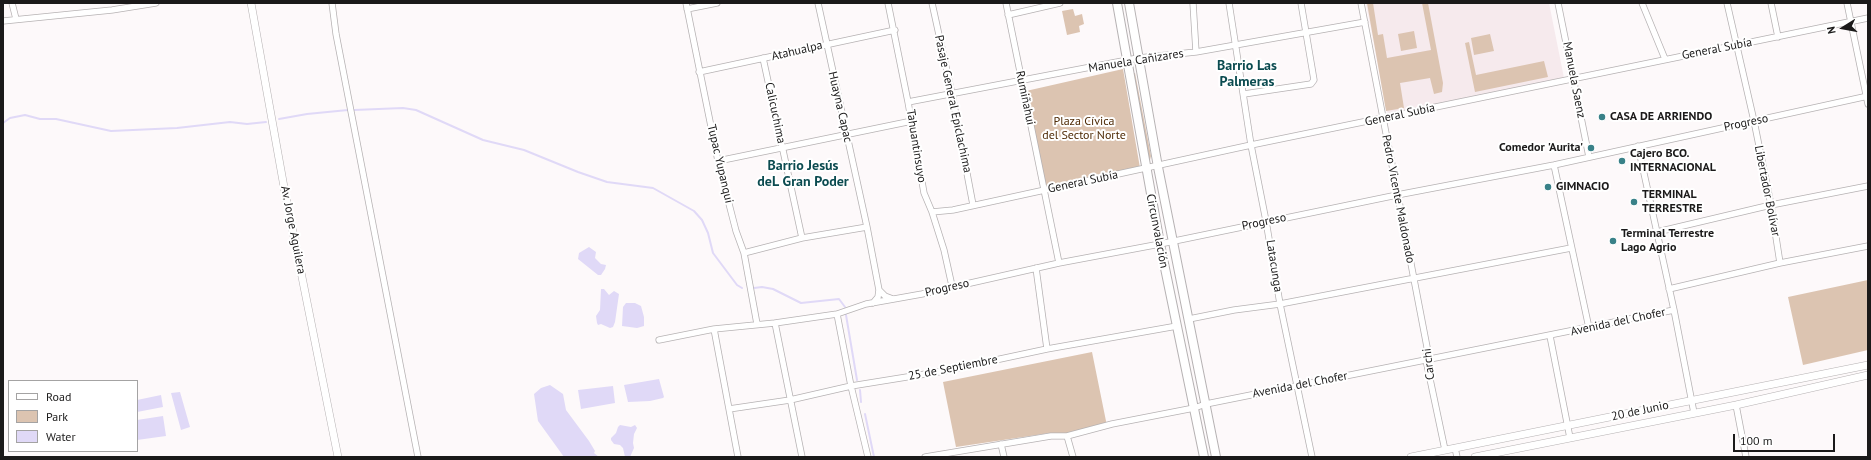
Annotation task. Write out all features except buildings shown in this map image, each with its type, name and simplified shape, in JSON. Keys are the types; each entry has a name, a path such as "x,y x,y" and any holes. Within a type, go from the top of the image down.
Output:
{"main road":[{"name":"Circunvalación","path":"1118,3 1160,244 1204,457"},
{"name":"Circunvalación","path":"1129,3 1158,167 1216,457"}],"street":[{"path":"12,3 16,19"},
{"path":"3,21 112,10 156,3"},
{"name":"Av. Jorge Aguilera","path":"251,3 284,187 338,457"},
{"path":"332,3 336,34 418,457"},
{"path":"687,6 717,3"},
{"name":"Huayna Capac","path":"818,3 867,227 879,290"},
{"name":"Tahuantinsuyo","path":"888,3 895,30 912,121 922,186 944,250 952,286"},
{"name":"Pasaje General Epiclachima","path":"932,3 952,94 973,205"},
{"name":"Rumiñahui","path":"1006,3 1059,263"},
{"path":"1008,15 1060,3"},
{"path":"1192,3 1196,52"},
{"name":"Latacunga","path":"1229,3 1251,145 1280,304 1312,457"},
{"path":"1244,94 1311,84 1314,80 1302,3"},
{"name":"Pedro Vicente Maldonado","path":"1361,3 1382,119 1414,277"},
{"name":"Manuela Saenz","path":"1558,3 1589,157"},
{"path":"1642,3 1665,59"},
{"name":"Libertador Bolívar","path":"1726,3 1754,121 1771,205 1780,263"},
{"path":"1771,3 1778,37"},
{"path":"1847,3 1868,104"},
{"name":"Tupac Yupanqui","path":"687,6 718,161 736,231 744,253 757,324"},
{"name":"General Subía","path":"932,212 1158,167 1251,145 1868,18"},
{"name":"Manuela Cañizares","path":"908,102 1138,58 1196,52 1308,34 1365,22"},
{"name":"Atahualpa","path":"699,72 895,30"},
{"name":"Calicuchima","path":"763,58 802,238"},
{"name":"Progreso","path":"659,340 714,330 837,314 873,303 1059,263 1173,242 1266,221 1554,165 1867,96"},
{"path":"718,161 846,133 912,121"},
{"path":"1638,146 1674,310 1694,413"},
{"path":"1554,165 1589,328"},
{"path":"1657,232 1771,205 1868,186"},
{"path":"744,253 802,238 867,227"},
{"name":"Avenida del Chofer","path":"1669,289 1780,263 1868,246"},
{"path":"1189,319 1234,310 1280,304 1414,277 1572,248"},
{"path":"1036,268 1046,349"},
{"name":"Carchi","path":"1414,277 1427,347 1426,360 1445,450"},
{"path":"879,290 885,296 893,299"},
{"path":"873,303 878,297 879,290"},
{"name":"Avenida del Chofer","path":"925,457 939,456 1051,436 1067,436 1112,424 1194,408 1206,404 1674,310"},
{"path":"837,314 851,386 868,457"},
{"path":"775,323 802,457"},
{"name":"25 de Septiembre","path":"729,409 790,400 851,386 944,371 1046,349 1177,326"},
{"path":"714,330 738,457"},
{"path":"1550,336 1570,438"},
{"name":"20 de Junio","path":"1411,457 1868,365"},
{"name":"20 de Junio","path":"1475,457 1736,405 1868,375"},
{"path":"1736,405 1746,457"},
{"path":"1067,436 1073,457"},
{"path":"1001,444 1004,457"},
{"path":"1455,448 1457,457"}],"shaded area":[{"path":"1366,3 1549,3 1564,78 1388,116"}],"green space":[{"path":"1367,3 1373,3 1378,35 1383,34 1387,58 1431,50 1422,3 1428,3 1443,83 1442,92 1434,94 1430,78 1400,83 1404,108 1386,111"},
{"path":"1073,9 1075,16 1082,14 1084,24 1079,26 1080,32 1067,35 1062,11"},
{"path":"1414,31 1417,48 1401,51 1398,34"},
{"path":"1490,34 1494,51 1474,55 1471,38"},
{"path":"1469,42 1476,75 1544,61 1548,77 1475,92 1465,43"},
{"name":"Plaza Cívica del Sector Norte","path":"1123,69 1140,168 1046,189 1026,91"},
{"path":"1135,73 1151,156 1150,160 1144,161 1130,74"},
{"path":"1868,280 1868,350 1803,365 1788,297"},
{"path":"1092,352 1107,426 1062,436 1050,433 956,447 943,382"}],"water":[{"path":"589,247 596,252 595,258 601,264 606,265 601,275 598,275 578,259 579,253"},
{"path":"601,289 604,289 609,295 614,291 619,294 615,322 613,327 610,328 601,324 598,325 597,323 596,316 600,310"},
{"path":"626,303 635,303 641,306 644,317 644,326 637,328 622,326 623,307"},
{"path":"659,379 663,398 650,401 628,402 624,385"},
{"path":"550,385 563,394 566,410 589,441 595,451 594,453 599,457 564,457 538,421 534,394 541,388"},
{"path":"613,386 615,403 581,409 578,390"},
{"path":"180,392 190,427 181,430 171,393"},
{"path":"161,395 163,407 138,412 138,400"},
{"path":"163,416 166,436 138,440 138,420"},
{"path":"620,425 631,427 635,425 637,428 634,434 634,448 630,457 625,457 623,448 620,445 614,444 611,440"}],"waterway":[{"path":"354,110 403,108 416,110 483,140 524,150 607,182 653,188 694,211 702,220 708,233 713,253 737,285 742,288"},
{"path":"279,119 307,114 348,110"},
{"path":"3,123 10,118 25,115 40,119 56,119 111,131 177,128 230,122 247,124 266,122"},
{"path":"754,288 762,287 773,289 801,303 839,299 845,307"},
{"path":"846,315 857,380"},
{"path":"860,390 861,402"},
{"path":"865,414 874,457"}],"place":[{"name":"CASA DE ARRIENDO","path":"1602,117"},
{"name":"Comedor 'Aurita'","path":"1591,148"},
{"name":"Cajero BCO. INTERNACIONAL","path":"1622,161"},
{"name":"GIMNACIO","path":"1548,187"},
{"name":"TERMINAL TERRESTRE","path":"1634,202"},
{"name":"Terminal Terrestre Lago Agrio","path":"1613,241"}],"district":[{"name":"Barrio Las Palmeras","path":"1247,74"},
{"name":"Barrio Jesús deL Gran Poder","path":"803,174"}]}
